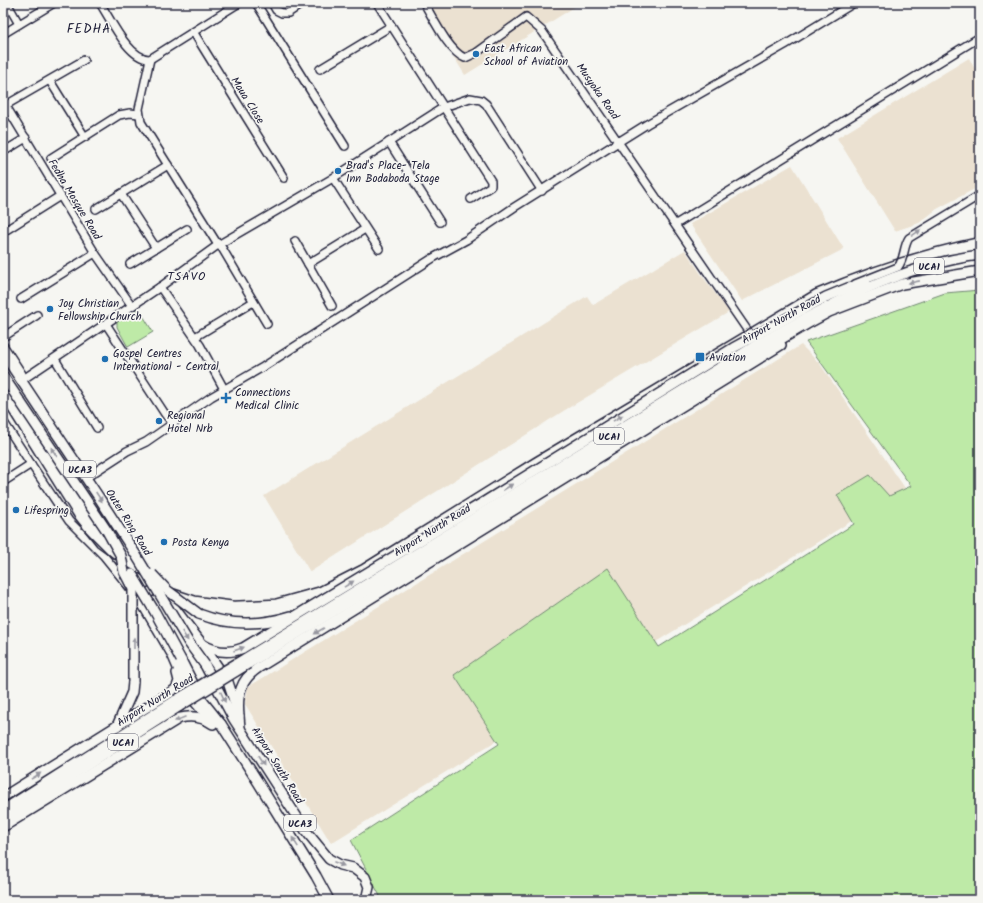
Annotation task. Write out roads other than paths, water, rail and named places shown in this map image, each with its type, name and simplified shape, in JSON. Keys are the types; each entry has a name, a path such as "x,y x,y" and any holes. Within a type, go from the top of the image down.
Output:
{"main road":[{"name":"Airport North Road","path":"346,601 429,546 753,347 810,315 880,284 923,268 962,257 980,254"},
{"path":"962,257 966,273"},
{"name":"Airport North Road","path":"3,819 176,700 346,601 718,376 829,312 889,289 915,282 980,271"},
{"name":"Airport North Road","path":"202,644 219,651 238,650 304,612 752,337 826,297 848,288 880,284"},
{"name":"Airport North Road","path":"239,716 239,692 243,682 249,674 759,360 778,347 790,334"},
{"name":"Outer Ring Road","path":"3,353 24,381 205,665"},
{"name":"UCA3","path":"3,376 107,531 155,612 201,699 221,724 234,747"},
{"path":"429,546 447,529 484,502"},
{"path":"136,555 167,590 199,614 227,622 246,624 274,620 304,612"},
{"path":"116,727 132,692 133,682 133,589 124,572 121,556"},
{"path":"142,603 150,592 155,590 162,592 202,644 228,682 239,716 240,728"},
{"name":"UCA1","path":"142,603 172,654"},
{"name":"Airport North Road","path":"3,797 176,688 179,681 172,654"},
{"path":"172,654 195,702 221,724"},
{"name":"Airport South Road","path":"205,665 240,728 292,810 323,852 334,862 354,868 365,876 369,887 366,900"},
{"name":"UCA1","path":"3,827 180,718 194,716 205,720 216,727 234,747"},
{"path":"234,747 291,835 329,900"},
{"name":"Airport North Road","path":"3,810 65,776"}],"street":[{"path":"7,3 19,24"},
{"path":"3,34 54,3"},
{"path":"100,3 132,51 144,60 150,59 239,3"},
{"path":"256,3 345,146"},
{"path":"272,3 276,10 282,14 288,13 303,3"},
{"path":"377,3 492,184 490,188 471,199"},
{"name":"Musyoka Road","path":"424,3 451,48 459,56 465,58 476,53 526,17 542,31 620,142"},
{"path":"3,345 24,381 90,475 173,424 193,408 433,258 466,240 542,190 850,4"},
{"path":"320,70 391,26"},
{"name":"Maua Close","path":"194,32 284,178"},
{"path":"676,224 980,38"},
{"path":"150,59 139,114 141,122 228,259 267,324"},
{"path":"4,103 50,81 84,60"},
{"path":"50,81 85,137"},
{"path":"24,381 218,245 333,178 444,107 470,98 481,100 486,104 542,190"},
{"name":"Fedha Mosque Road","path":"4,103 95,253 132,306"},
{"path":"51,158 119,115 130,113 139,114"},
{"path":"3,152 26,138"},
{"path":"389,142 440,222"},
{"path":"620,142 752,337"},
{"path":"96,209 168,165"},
{"path":"333,178 379,249"},
{"path":"121,194 156,248"},
{"path":"848,288 898,267 904,256 904,246 909,238 980,195"},
{"path":"3,232 60,196"},
{"path":"130,264 187,229"},
{"path":"308,264 365,229"},
{"path":"294,241 332,306"},
{"path":"20,299 95,253"},
{"path":"160,287 195,337 224,390"},
{"path":"195,337 253,302"},
{"path":"3,337 37,315"},
{"path":"106,324 173,424"},
{"path":"54,359 97,428"},
{"path":"3,421 69,521 104,556 142,603"},
{"path":"3,482 31,464"}],"railway":[{"path":"3,403 74,517 97,546 123,565 157,583 196,596 234,601 275,599 318,587 361,565 533,458 814,290 896,259 937,247 980,237"}],"place":[{"name":"East African School of Aviation","path":"476,54"},
{"name":"Brad's Place- Tela Inn Bodaboda Stage","path":"338,171"},
{"name":"Joy Christian Fellowship Church","path":"50,309"},
{"name":"Aviation","path":"700,357"},
{"name":"Gospel Centres International - Central","path":"105,359"},
{"name":"Connections Medical Clinic","path":"226,398"},
{"name":"Regional Hotel Nrb","path":"159,421"},
{"name":"Lifespring","path":"16,510"},
{"name":"Posta Kenya","path":"164,542"}],"district":[{"name":"FEDHA","path":"89,28"},
{"name":"TSAVO","path":"187,276"}]}
